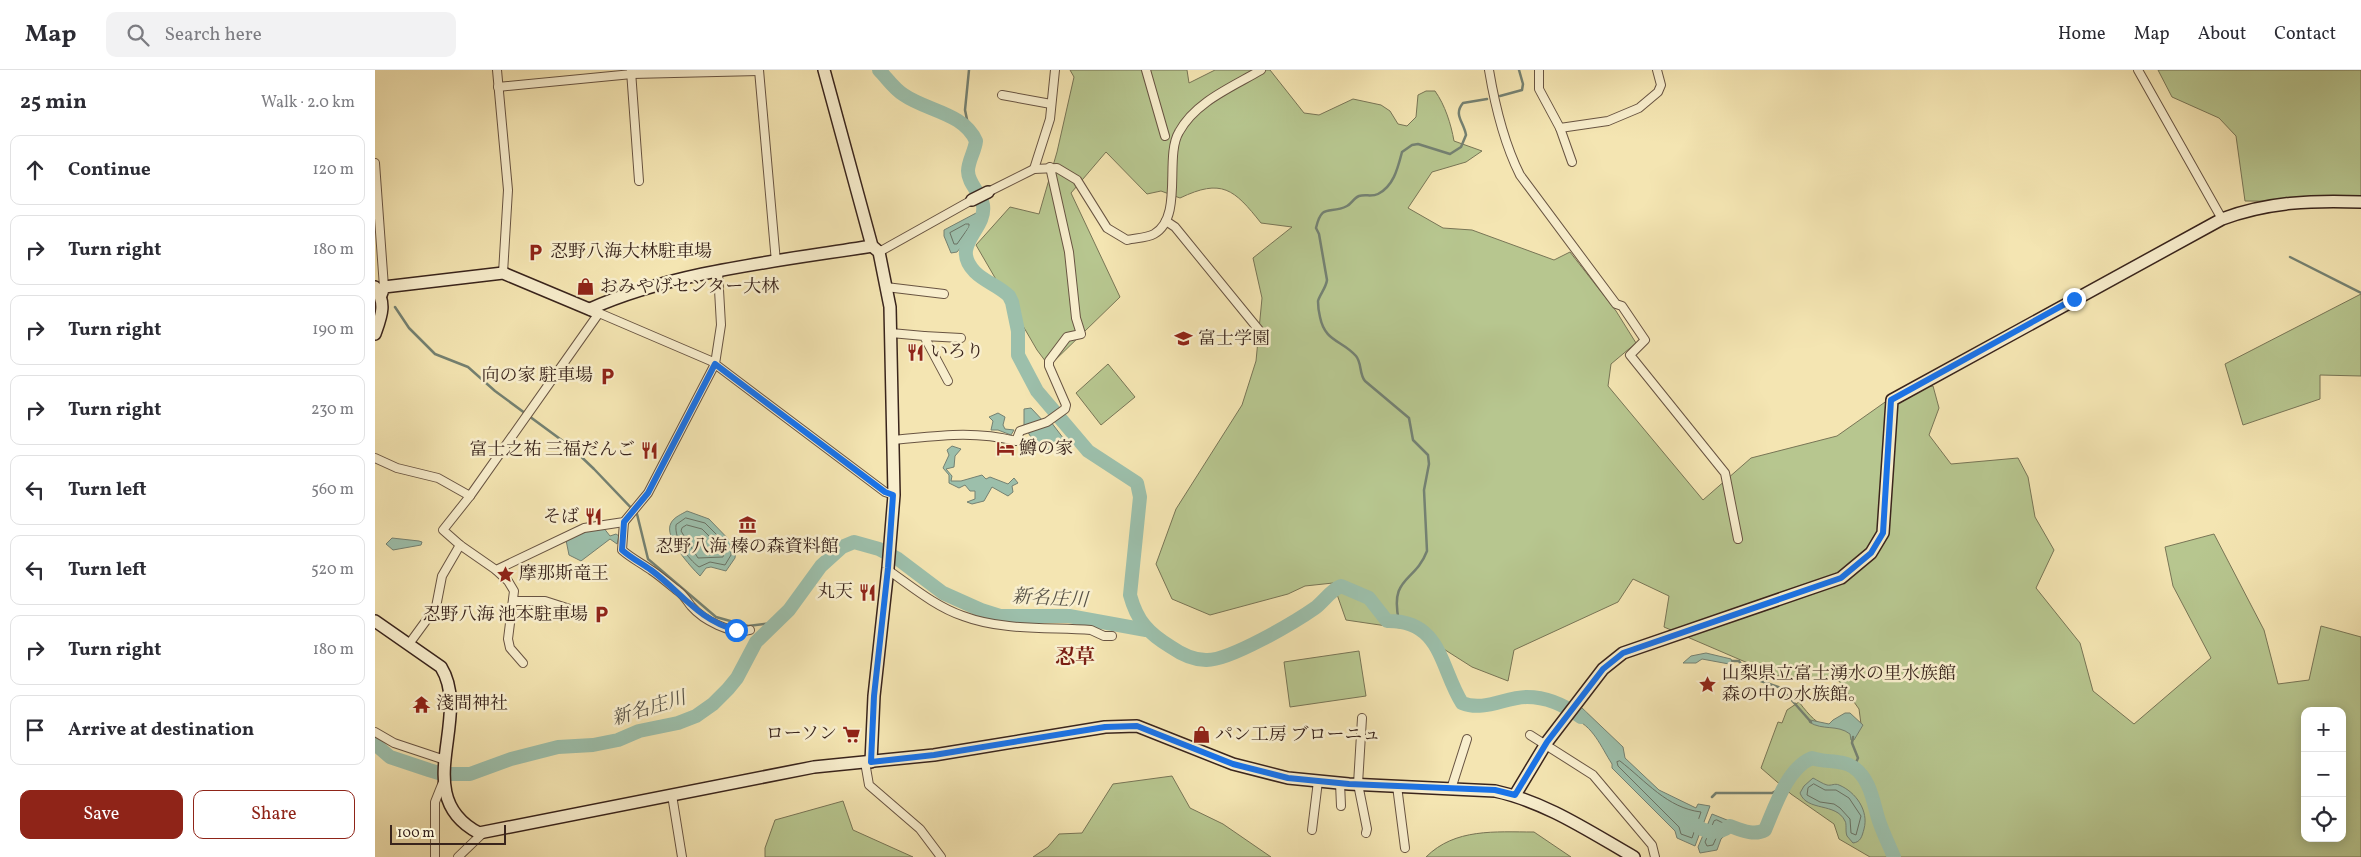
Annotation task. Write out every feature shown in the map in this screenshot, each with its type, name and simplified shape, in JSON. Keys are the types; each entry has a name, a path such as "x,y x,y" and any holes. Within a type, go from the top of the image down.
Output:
{"street":[{"path":"497,70 508,190 503,273"},
{"path":"498,87 631,72 759,70 776,262"},
{"path":"824,70 876,249 890,307 893,495 888,569 868,762 869,785 920,829 941,857"},
{"path":"1035,169 1050,118 1055,70"},
{"path":"1146,70 1165,136"},
{"path":"523,663 510,648 508,639 514,591 508,581 443,530 470,496 595,311 624,294 718,272 776,262 876,249 1035,169 1050,167 1066,172 1077,180 1107,228 1127,240 1154,234 1165,221 1170,210 1173,163 1178,133 1198,108 1261,70"},
{"path":"1489,70 1494,101 1513,161 1520,175 1616,304 1622,306 1645,340 1630,355 1725,473 1738,539"},
{"path":"1539,70 1539,89 1560,128 1572,162"},
{"path":"1560,128 1608,121 1639,108 1657,92 1661,85 1657,70"},
{"path":"2138,70 2222,219"},
{"path":"631,72 639,181"},
{"path":"1002,95 1051,104"},
{"path":"375,163 382,310 375,334"},
{"path":"893,440 970,433 992,435 1016,441 1020,431 1057,415 1065,409 1066,405 1049,366 1049,361 1067,337 1081,334 1076,318 1069,252 1050,167"},
{"path":"1515,795 1546,744 1581,697 1603,669 1623,653 1841,578 1871,553 1883,533 1891,400 2222,219 2247,210 2276,204 2361,202"},
{"path":"1165,221 1175,227 1259,330"},
{"path":"718,272 721,325 715,364 648,493 624,522 622,550 678,591 695,610 713,623 736,630 750,630"},
{"path":"380,290 503,273 715,364 885,492 893,495"},
{"path":"886,287 945,294"},
{"path":"891,333 961,338"},
{"path":"924,336 948,381"},
{"path":"375,458 397,468 438,478 470,496"},
{"path":"496,570 584,528 624,522"},
{"path":"409,644 436,607 442,576 460,545"},
{"path":"888,569 931,600 961,616 1005,626 1091,630 1104,636 1112,636"},
{"path":"513,601 545,601 573,610"},
{"path":"375,621 441,666 447,677 451,705 443,782 435,802 435,857"},
{"path":"1363,718 1358,784 1367,829 1366,833"},
{"path":"443,782 451,806 457,816 465,826 479,833 814,767 934,755 1105,727 1137,726 1233,764 1288,778 1339,783 1495,790 1515,795 1538,803 1634,857"},
{"path":"375,732 394,743 445,760"},
{"path":"1529,735 1593,775 1652,844 1655,857"},
{"path":"1451,788 1467,739"},
{"path":"1312,830 1318,781"},
{"path":"1339,783 1341,806"},
{"path":"1397,786 1405,848"},
{"path":"672,795 682,857"},
{"path":"458,857 484,832"}],"green space":[{"path":"1070,70 1187,70 1189,83 1215,70 1270,70 1304,113 1319,115 1353,99 1381,105 1390,111 1398,124 1407,126 1416,117 1418,95 1426,91 1435,91 1447,115 1454,141 1482,151 1466,162 1432,172 1408,208 1443,228 1472,230 1554,260 1570,252 1616,311 1636,343 1611,364 1608,386 1703,500 1751,458 1837,436 1905,388 1933,386 1939,408 1929,435 1951,464 2018,458 2028,477 2035,517 2054,550 2036,588 2080,643 2093,691 2134,724 2211,658 2173,586 2165,547 2214,534 2264,630 2278,684 2309,680 2321,626 2361,637 2361,857 1870,857 1839,839 1834,824 1791,794 1761,768 1778,722 1782,723 1787,710 1799,702 1813,719 1825,726 1861,724 1859,709 1839,681 1778,676 1664,627 1669,596 1633,579 1618,602 1514,650 1508,681 1472,667 1428,639 1407,629 1346,620 1333,583 1305,586 1288,594 1210,615 1172,599 1156,564 1176,509 1242,405 1256,361 1262,298 1253,258 1292,227 1261,223 1243,202 1226,190 1217,188 1207,189 1180,198 1161,191 1147,194 1106,152 1071,193 1120,297 1049,366 1037,350 976,245 1010,207 1039,214 1057,152 1074,77"},
{"path":"2158,70 2361,70 2361,197 2335,202 2245,201 2236,136 2219,118 2172,97"},
{"path":"2361,294 2361,376 2320,375 2320,399 2243,425 2225,364"},
{"path":"1108,364 1135,397 1101,425 1076,393"},
{"path":"1359,651 1366,696 1290,707 1284,662"},
{"path":"1172,776 1190,808 1223,824 1271,857 1033,857 1048,847 1059,834 1082,833 1113,784"},
{"path":"843,801 853,830 913,857 765,857 765,848 775,820"},
{"path":"1490,832 1534,832 1571,857 1426,857 1437,848 1463,836"}],"water":[{"path":"978,212 978,222 972,233 957,252 951,253 944,236 944,230"},
{"path":"1031,408 1046,424 1051,422 1070,447 1057,448 1048,441 1053,449 1039,450 1024,426 1024,409"},
{"path":"998,413 1005,417 1003,425 1005,429 1014,430 1011,435 998,430 991,430 993,421 989,417"},
{"path":"952,446 961,449 955,456 954,467 946,469 952,476 951,481 961,481 982,475 986,479 990,477 1008,484 1014,478 1018,483 1012,486 1013,492 1008,496 992,487 984,501 972,504 967,502 975,499 975,491 970,491 965,485 959,488 949,483 949,475 943,468 949,455 947,450"},
{"path":"687,511 709,519 736,547 735,558 726,571 711,567 706,568 700,576 674,544 670,529 671,523"},
{"path":"603,527 610,536 616,534 619,536 617,544 610,539 581,561 569,555 566,540 589,530"},
{"path":"392,538 422,542 421,545 393,550 386,544"},
{"path":"1706,653 1731,659 1732,661 1729,664 1702,659 1696,663 1683,663 1691,656"},
{"path":"1581,707 1623,747 1625,758 1659,790 1696,808 1698,804 1710,806 1695,846 1677,838 1675,831 1612,768 1612,764 1591,731 1572,718"},
{"path":"1845,713 1850,713 1863,725 1854,740 1851,740 1850,734 1840,729 1814,725 1809,722 1810,720 1829,724"},
{"path":"1813,778 1827,785 1837,784 1856,797 1865,816 1864,829 1858,841 1853,843 1847,836 1846,822 1841,815 1835,811 1809,803 1804,799 1800,793 1804,786"},
{"path":"1712,814 1737,824 1721,839 1717,850 1700,853 1698,847"}],"waterway":[{"path":"879,70 900,93 954,118 963,124 976,141 968,171 970,180 982,201 983,214 967,246 968,262 975,272 1009,296 1018,331 1018,355 1037,391 1088,451 1137,483 1140,497 1130,595 1136,612 1150,631 1163,642 1188,656 1201,660 1216,659 1262,640 1293,622 1315,608 1341,586 1369,598 1387,621 1405,623 1419,628 1429,637 1437,648 1462,703 1478,706 1534,697 1556,703 1581,717"},
{"path":"969,70 965,110 969,129"},
{"path":"1500,96 1522,90 1523,84 1519,70"},
{"path":"1399,621 1397,596 1400,588 1422,561 1427,551 1424,490 1429,464 1428,455 1413,440 1409,418 1365,381 1356,356 1330,336 1322,325 1318,301 1327,280 1319,234 1316,228 1318,220 1324,212 1347,206 1359,196 1376,195 1383,191 1395,176 1402,152 1412,145 1418,144 1450,154 1461,147 1466,135 1459,115 1460,107 1463,103 1487,99"},
{"path":"2290,257 2361,293"},
{"path":"395,307 409,328 435,354 468,367 495,391 571,447 594,469 637,514 648,559 716,617 748,626 772,623 782,618"},
{"name":"新名庄川","path":"375,744 390,757 429,770 442,774 470,774 511,759 558,747 593,745 618,740 639,731 678,723 696,716 713,704 728,689 737,678 756,642 789,610 821,566 842,547 854,542 879,549 898,559 943,593 981,610 1000,616 1069,616 1146,630"},
{"path":"1732,661 1739,661 1747,674 1755,679 1781,688 1811,722"},
{"path":"1853,737 1852,743 1858,758 1854,767"},
{"path":"1687,819 1707,831 1718,832 1730,826 1747,832 1761,832 1765,830 1789,779 1803,763 1812,758 1838,762 1853,767 1864,778 1871,792 1881,826 1894,857"},
{"path":"1712,797 1716,793 1772,793 1783,787"}],"place":[{"name":"忍野八海大林駐車場","path":"536,252"},
{"name":"おみやげセンター大林","path":"586,287"},
{"name":"富士学園","path":"1184,339"},
{"name":"いろり","path":"916,352"},
{"name":"向の家 駐車場","path":"607,376"},
{"name":"鱒の家","path":"1005,449"},
{"name":"富士之祐 三福だんご","path":"649,450"},
{"name":"そば","path":"593,517"},
{"name":"忍野八海 榛の森資料館","path":"747,524"},
{"name":"摩那斯竜王","path":"505,574"},
{"name":"丸天","path":"867,592"},
{"name":"忍野八海 池本駐車場","path":"602,615"},
{"name":"山梨県立富士湧水の里水族館 森の中の水族館。","path":"1708,684"},
{"name":"淺間神社","path":"422,704"},
{"name":"ローソン","path":"851,734"},
{"name":"パン工房 ブローニュ","path":"1201,735"}],"district":[{"name":"忍草","path":"1075,658"}],"route":[{"path":"736,630 713,623 703,616 690,606 678,591 670,587 650,569 630,558 622,550 624,522 648,493 715,364 885,492 893,495 888,568 874,696 870,750 871,762 934,755 1105,727 1137,726 1233,764 1288,778 1349,784 1495,790 1515,795 1547,742 1603,669 1614,659 1623,653 1650,643 1841,578 1871,553 1883,533 1890,442 1891,400 2074,299"}]}
